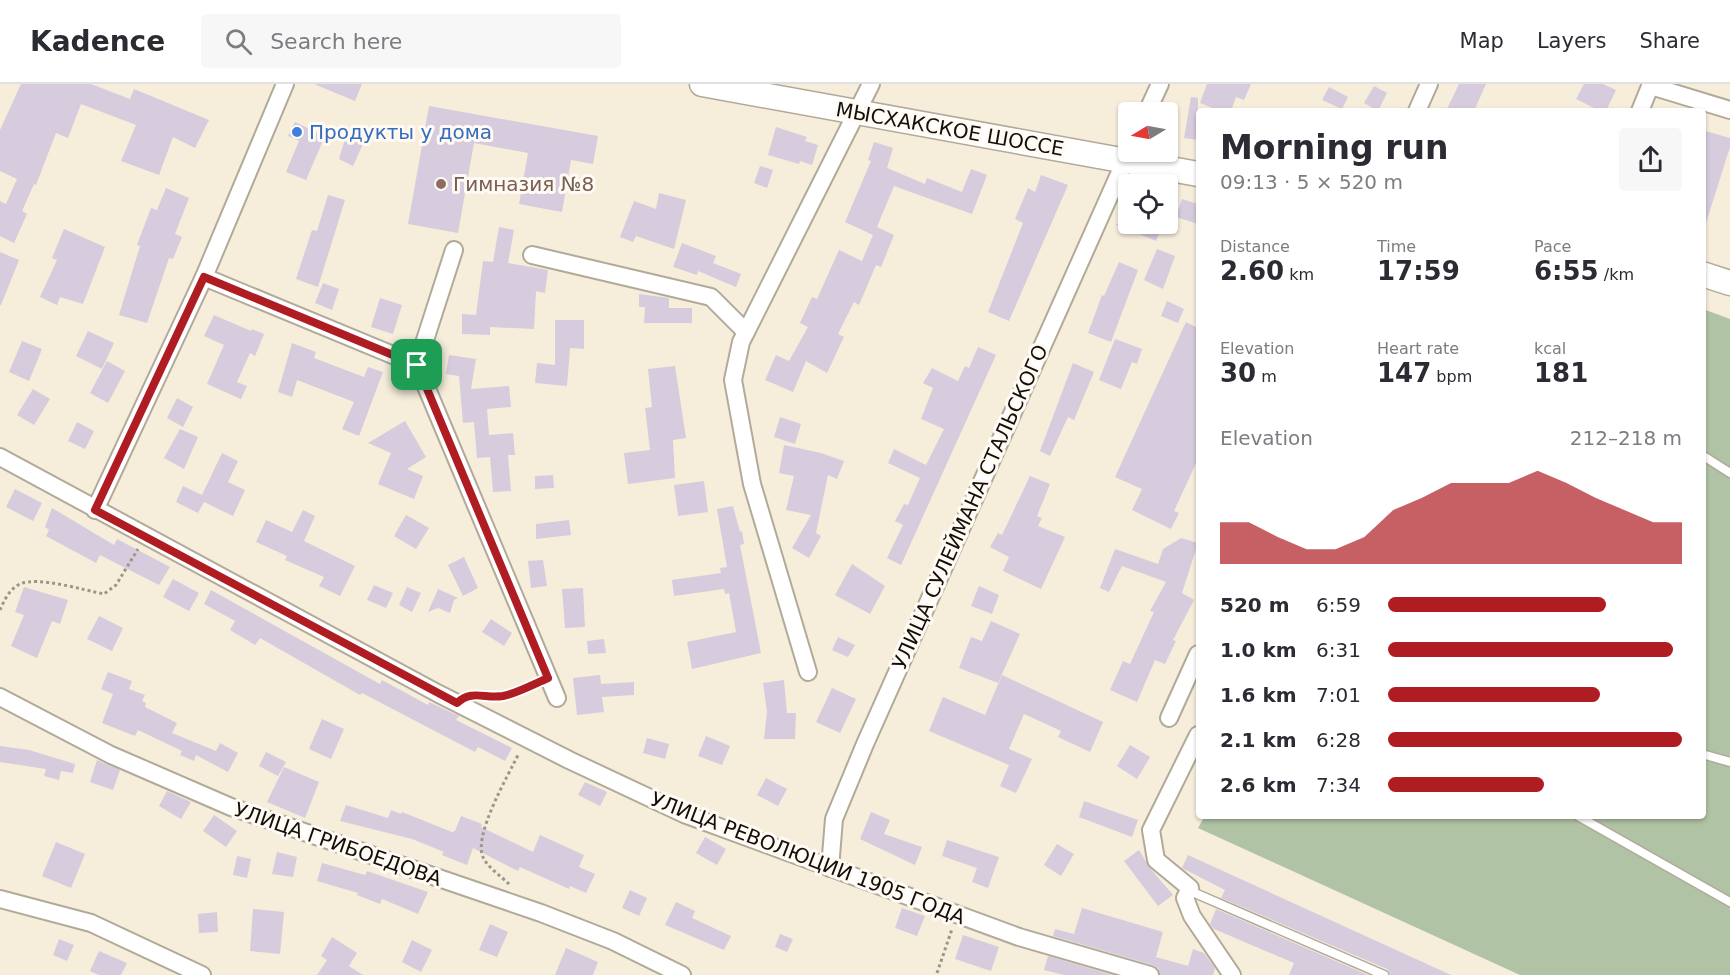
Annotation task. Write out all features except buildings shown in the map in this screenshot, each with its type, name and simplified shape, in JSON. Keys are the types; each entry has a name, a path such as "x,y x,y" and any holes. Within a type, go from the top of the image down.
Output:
{"street":[{"path":"95,510 204,277 285,84"},
{"name":"МЫСХАКСКОЕ ШОССЕ","path":"702,84 1118,155"},
{"path":"808,672 752,484 733,380 741,342 871,84"},
{"path":"1152,102 1160,84"},
{"path":"1418,108 1429,84"},
{"path":"1641,108 1651,85 1730,110"},
{"name":"УЛИЦА СУЛЕЙМАНА СТАЛЬСКОГО","path":"830,868 834,819 865,744 1123,162"},
{"name":"МЫСХАКСКОЕ ШОССЕ","path":"1150,162 1196,174"},
{"path":"454,250 417,365 557,698"},
{"path":"532,255 711,297 746,332"},
{"path":"1706,275 1730,283"},
{"path":"204,277 417,365"},
{"name":"УЛИЦА РЕВОЛЮЦИИ 1905 ГОДА","path":"0,457 457,703 684,814 1019,937 1150,975"},
{"path":"1169,718 1196,658"},
{"name":"УЛИЦА ГРИБОЕДОВА","path":"0,697 111,755 231,807 541,913 613,941 682,975"},
{"path":"1196,739 1150,830 1156,860 1190,888 1185,898 1192,916 1232,975"},
{"path":"0,898 91,923 202,975"}],"lane":[{"path":"1706,458 1730,473"},
{"path":"1706,755 1730,762"},
{"path":"1583,819 1730,902"},
{"path":"1190,888 1197,894 1384,975"}],"path":[{"path":"0,610 6,597 19,584 36,581 104,594 116,585 145,537"},
{"path":"457,703 465,696 474,694 502,696 548,678"},
{"path":"512,886 483,857 482,844 488,820 526,738"},
{"path":"937,973 957,915"}],"green space":[{"path":"1706,310 1730,319 1730,975 1520,975 1198,828 1203,819 1706,819"}],"place":[{"name":"Продукты у дома","path":"297,132"},
{"name":"Гимназия №8","path":"441,184"}],"route":[{"path":"204,277 417,365 548,678 514,693 502,696 474,694 465,696 457,703 95,510 204,277"}]}
